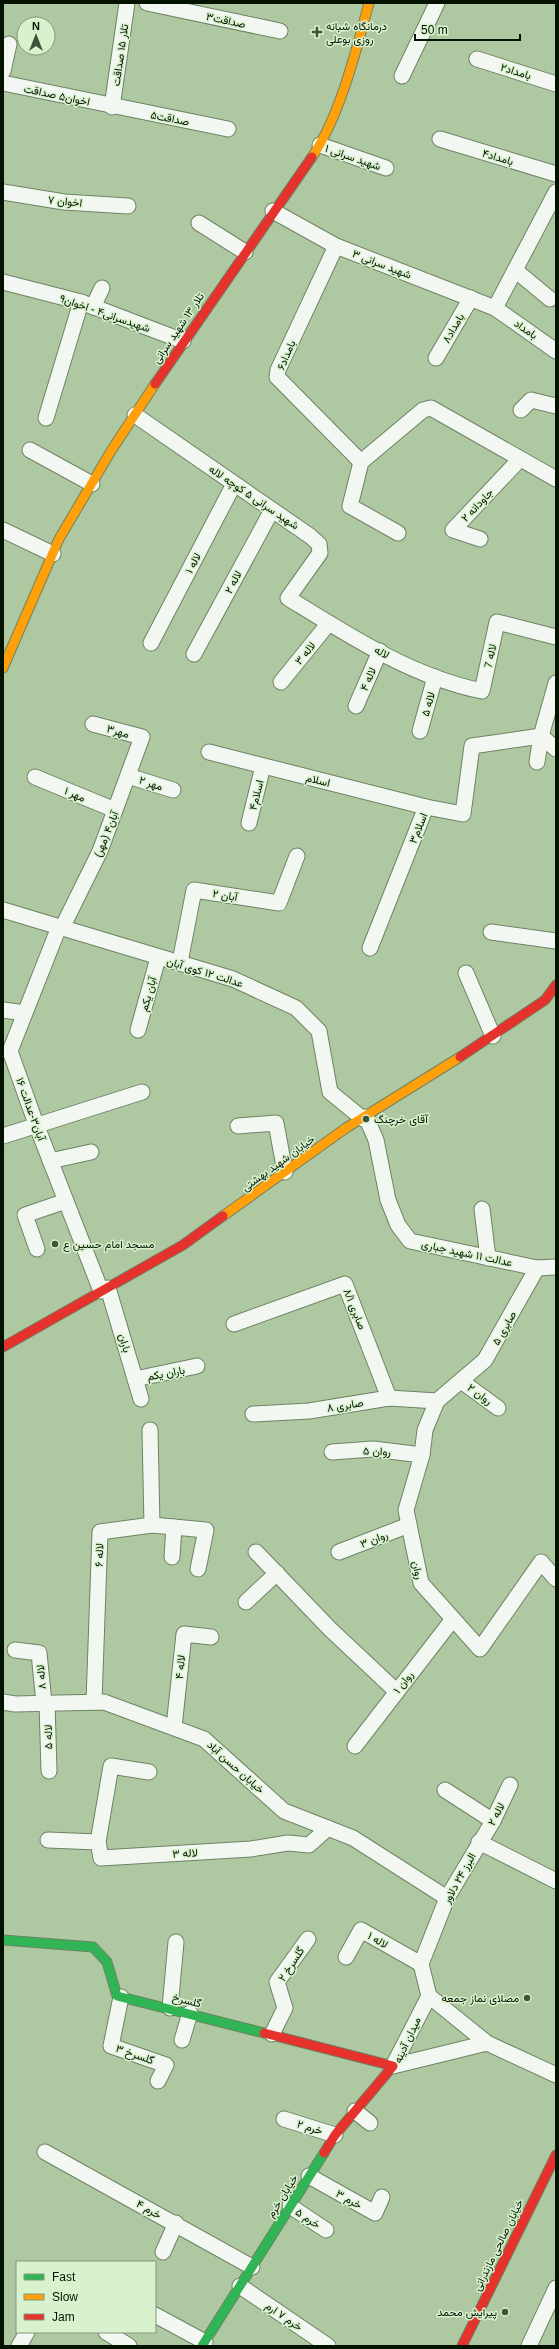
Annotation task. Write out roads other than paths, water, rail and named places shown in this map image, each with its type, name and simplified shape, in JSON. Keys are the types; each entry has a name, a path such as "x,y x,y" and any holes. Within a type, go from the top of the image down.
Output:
{"street":[{"name":"تلار ۱۵ صداقت","path":"112,107 127,3"},
{"name":"صداقت۳","path":"147,3 280,31"},
{"name":"تلار ۱۳ شهید سرانی","path":"3,668 8,640 53,554 59,539 92,484 183,341 320,145 351,70 369,3"},
{"path":"402,76 437,3"},
{"path":"3,71 9,44"},
{"name":"بامداد۲","path":"477,59 556,84"},
{"name":"اخوان۵ صداقت","path":"3,83 112,107"},
{"name":"صداقت۵","path":"112,107 228,129"},
{"name":"بامداد۴","path":"440,139 556,174"},
{"name":"شهید سرانی ۱","path":"320,145 386,168"},
{"name":"اخوان ۷","path":"3,192 64,202 128,206"},
{"path":"495,308 556,192"},
{"name":"شهید سرانی ۳","path":"273,211 336,246 495,308"},
{"path":"199,223 245,252"},
{"name":"بامداد۶","path":"336,246 278,370 277,377 361,462"},
{"path":"515,270 550,299"},
{"name":"شهیدسرانی۴ - اخوان۹","path":"3,282 87,305 183,341"},
{"path":"46,418 87,305 102,288"},
{"name":"بامداد۸","path":"436,358 471,298"},
{"name":"بامداد","path":"495,308 556,351"},
{"path":"521,410 531,400 556,406"},
{"path":"398,533 350,506 361,462 423,410 431,408 556,479"},
{"name":"شهید سرانی ۵ کوچه لاله","path":"135,415 310,536 319,544 320,554 288,598"},
{"path":"30,450 92,484"},
{"name":"جاودانه ۲","path":"480,539 453,530 520,459"},
{"name":"لاله ۱","path":"151,642 234,484"},
{"name":"لاله ۲","path":"194,654 272,510"},
{"path":"3,530 53,554"},
{"name":"لاله","path":"288,598 329,624 412,668 460,686 482,691"},
{"name":"لاله 7","path":"482,691 497,622 556,637"},
{"name":"لاله ۳","path":"281,682 329,624"},
{"name":"لاله ۴","path":"356,706 380,651"},
{"name":"لاله ۵","path":"420,731 436,677"},
{"path":"537,762 541,736 556,683"},
{"name":"مهر۳","path":"93,724 142,737"},
{"path":"541,736 556,748"},
{"name":"اسلام۳","path":"370,948 426,807 463,814 472,746 541,736"},
{"name":"آبان۴ (مهر)","path":"60,928 100,851 142,737"},
{"name":"اسلام","path":"209,752 426,807"},
{"name":"اسلام۴","path":"249,823 263,766"},
{"name":"مهر ۲","path":"128,776 173,790"},
{"name":"مهر ۱","path":"35,777 115,810"},
{"name":"آبان ۲","path":"180,962 194,890 279,904 297,856"},
{"name":"عدالت ۱۲ کوی آبان","path":"3,910 158,958 180,962 233,979 296,1008 319,1031 330,1092 365,1118"},
{"name":"آبان۳-عدالت ۱۶","path":"60,928 10,1051 50,1161 105,1289"},
{"path":"492,932 556,941"},
{"name":"آبان یکم","path":"138,1030 158,958"},
{"path":"466,973 493,1036"},
{"name":"خیابان شهید بهشتی","path":"3,1347 183,1245 285,1172 365,1118 493,1036 550,1004 556,984"},
{"path":"3,1010 25,1013"},
{"path":"3,1136 36,1124 142,1092"},
{"name":"عدالت ۱۱ شهید جباری","path":"365,1118 376,1140 388,1200 398,1225 410,1241 538,1268 556,1267"},
{"path":"238,1126 276,1123 285,1172"},
{"path":"50,1161 91,1152"},
{"path":"37,1249 25,1215 66,1201"},
{"path":"482,1210 488,1258"},
{"name":"صابری ۵","path":"461,1381 485,1360 538,1268"},
{"name":"صابری ۸/۱","path":"234,1324 346,1284 389,1398"},
{"name":"باران","path":"105,1289 141,1399"},
{"name":"باران یکم","path":"135,1379 198,1366"},
{"name":"روان","path":"461,1381 437,1401 425,1430 422,1455 406,1510 421,1583 480,1649 541,1562 556,1578"},
{"name":"روان ۲","path":"461,1381 498,1408"},
{"name":"صابری ۸","path":"253,1414 309,1411 389,1398 437,1401"},
{"path":"150,1430 152,1525 206,1530 198,1569"},
{"name":"روان ۵","path":"332,1452 373,1448 422,1455"},
{"name":"لاله ۶","path":"94,1702 100,1532 152,1525"},
{"name":"روان ۳","path":"338,1552 409,1525"},
{"path":"172,1557 174,1527"},
{"path":"256,1552 330,1629 396,1691"},
{"path":"246,1602 277,1573"},
{"name":"روان ۱","path":"355,1746 453,1619"},
{"name":"لاله ۴","path":"174,1727 184,1634 211,1637"},
{"name":"لاله ۸","path":"15,1650 39,1653 46,1703"},
{"name":"خیابان حسن آباد","path":"3,1702 104,1702 204,1738 284,1811 353,1838 447,1898"},
{"name":"لاله ۵","path":"46,1703 49,1771"},
{"path":"48,1840 98,1842 111,1766 149,1772"},
{"name":"لاله ۲","path":"479,1842 493,1821 510,1785"},
{"path":"445,1790 493,1821"},
{"name":"لاله ۳","path":"98,1842 101,1858 211,1852 288,1843 309,1845 328,1828"},
{"name":"البرز ۲۴ دلاور","path":"421,1964 447,1898 479,1842 556,1881"},
{"name":"لاله ۱","path":"346,1957 361,1930 421,1964"},
{"name":"گلسرخ ۲","path":"272,2034 285,2008 277,1982 308,1939"},
{"path":"170,2008 176,1942"},
{"path":"4,1944 93,1947 108,1962 117,1996 121,1997"},
{"path":"421,1964 429,1996 487,2043 556,2074"},
{"name":"میدان آدینه","path":"393,2066 429,1996"},
{"name":"گلسرخ","path":"121,1997 190,2013 393,2066"},
{"name":"گلسرخ ۳","path":"121,1997 111,2046 166,2065 158,2081"},
{"path":"182,2040 190,2013"},
{"name":"میدان آدینه","path":"393,2066 487,2043"},
{"name":"خیابان خرم","path":"203,2344 335,2135 393,2066"},
{"path":"355,2111 370,2123"},
{"name":"خرم ۲","path":"284,2119 335,2135"},
{"name":"خرم ۴","path":"45,2152 176,2223 252,2267"},
{"name":"خیابان صالحی مازندرانی","path":"462,2346 556,2155"},
{"name":"خرم ۳","path":"309,2176 375,2213 382,2197"},
{"name":"خرم ۵","path":"290,2206 326,2230"},
{"path":"163,2252 176,2223"},
{"name":"خرم ۷ ارم","path":"240,2286 328,2346"},
{"path":"529,2346 556,2288"},
{"path":"156,2316 203,2344"},
{"path":"19,2346 26,2333"},
{"path":"108,2333 129,2346"}],"place":[{"name":"درمانگاه شبانه روزی بوعلی","path":"317,32"},
{"name":"آقای خرچنگ","path":"366,1119"},
{"name":"مسجد امام حسین ع","path":"55,1244"},
{"name":"مصلای نماز جمعه","path":"527,1998"},
{"name":"پیرایش محمد","path":"505,2312"}]}
